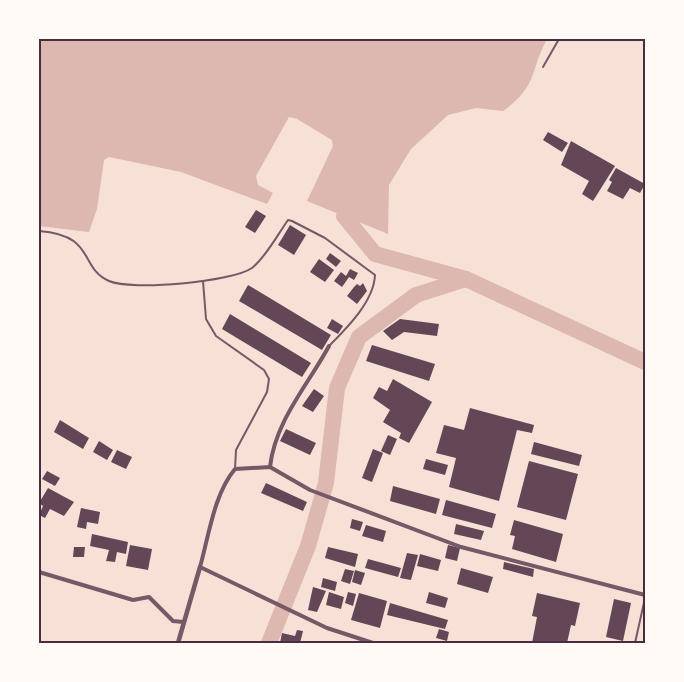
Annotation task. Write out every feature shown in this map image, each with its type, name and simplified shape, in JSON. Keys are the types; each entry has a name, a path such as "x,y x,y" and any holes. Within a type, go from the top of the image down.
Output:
{"street":[{"path":"270,466 272,445 286,415 310,381 330,346"},
{"path":"178,643 221,492 227,479 236,469 270,466 310,490 461,547 645,596"},
{"path":"200,567 327,628 373,643"},
{"path":"39,572 133,600 149,597 173,621 183,622"}],"lane":[{"path":"543,67 559,39"},
{"path":"39,231 57,232 73,239 107,281 127,286 234,277 254,267 288,220 292,220 325,238 375,275 375,284 350,325 330,346"},
{"path":"202,281 206,319 216,336 264,369 268,379 267,392 236,450 236,469"},
{"path":"635,643 645,596"}],"shaded area":[{"path":"39,39 547,39 528,85 523,93 503,111 476,108 448,115 411,149 389,185 388,234 307,201 333,146 332,140 297,119 289,117 256,176 258,185 273,193 267,204 181,172 109,157 104,160 97,209 89,232 39,226"}],"building":[{"path":"548,132 568,143 562,152 543,140"},
{"path":"571,141 615,166 593,201 582,194 589,181 561,165"},
{"path":"616,168 645,184 640,193 630,188 623,199 607,191 612,182 609,180"},
{"path":"256,210 266,216 255,233 245,227"},
{"path":"290,225 306,235 294,255 278,245"},
{"path":"330,253 341,261 336,267 326,259"},
{"path":"319,259 334,270 325,282 310,272"},
{"path":"350,269 358,273 354,280 349,277 342,287 334,281 341,272 346,276"},
{"path":"363,283 367,291 357,304 347,296 357,284 360,286"},
{"path":"248,285 331,335 322,350 239,301"},
{"path":"230,314 311,363 302,377 222,329"},
{"path":"332,319 343,326 338,334 327,328"},
{"path":"400,319 439,324 437,336 404,332 392,340 383,331"},
{"path":"372,345 435,364 429,381 366,361"},
{"path":"393,379 432,402 409,443 399,438 401,433 383,422 390,410 373,398 379,387 387,391"},
{"path":"314,389 324,396 313,412 302,406"},
{"path":"470,408 534,425 532,433 517,430 499,501 449,487 456,458 436,453 444,425 464,430"},
{"path":"60,420 89,438 83,449 54,432"},
{"path":"286,429 316,443 310,455 280,441"},
{"path":"388,435 397,439 390,455 381,451"},
{"path":"99,441 113,450 107,460 93,452"},
{"path":"534,442 582,455 579,466 531,454"},
{"path":"373,449 383,453 372,482 362,478"},
{"path":"117,450 132,457 126,469 111,462"},
{"path":"426,459 448,465 445,475 423,469"},
{"path":"529,461 578,474 566,520 517,507"},
{"path":"47,471 60,478 55,486 42,479"},
{"path":"266,483 307,502 303,511 261,493"},
{"path":"393,486 440,499 436,514 390,501"},
{"path":"48,488 74,502 64,516 50,509 45,518 39,515 43,506 39,503"},
{"path":"446,500 496,514 492,528 442,515"},
{"path":"81,508 100,512 98,524 87,522 86,529 77,527"},
{"path":"352,519 363,522 360,531 350,528"},
{"path":"514,520 563,534 556,562 512,549 515,536 510,535"},
{"path":"456,524 484,531 481,540 454,534"},
{"path":"366,525 386,531 383,542 362,536"},
{"path":"92,534 128,542 126,554 117,552 115,562 106,561 109,550 90,546"},
{"path":"130,545 152,549 148,570 126,566"},
{"path":"448,545 460,548 457,561 445,558"},
{"path":"74,547 85,547 84,557 73,557"},
{"path":"328,547 358,554 355,567 325,558"},
{"path":"407,553 418,555 411,580 400,578"},
{"path":"420,554 441,560 438,571 417,566"},
{"path":"368,559 401,568 398,577 365,568"},
{"path":"504,562 534,569 533,577 503,569"},
{"path":"461,568 493,577 488,593 457,584"},
{"path":"345,569 354,571 350,584 341,581"},
{"path":"355,570 365,573 361,585 352,582"},
{"path":"323,578 337,582 335,591 321,587"},
{"path":"313,587 326,591 317,612 308,610"},
{"path":"329,592 344,597 341,609 326,605"},
{"path":"348,592 356,594 353,606 345,603"},
{"path":"429,592 448,598 445,608 426,603"},
{"path":"359,593 387,601 380,628 351,620"},
{"path":"537,593 580,603 575,626 571,625 567,643 532,643 537,617 532,616"},
{"path":"614,599 631,603 623,641 606,637"},
{"path":"390,603 448,620 445,629 387,615"},
{"path":"439,629 449,632 447,641 436,638"},
{"path":"297,630 303,631 300,643 280,643 282,633 295,636"}],"waterway":[{"path":"344,216 375,254 466,279 645,362"},
{"path":"269,643 308,546 326,483 337,388 359,337 416,295 466,279"}]}
